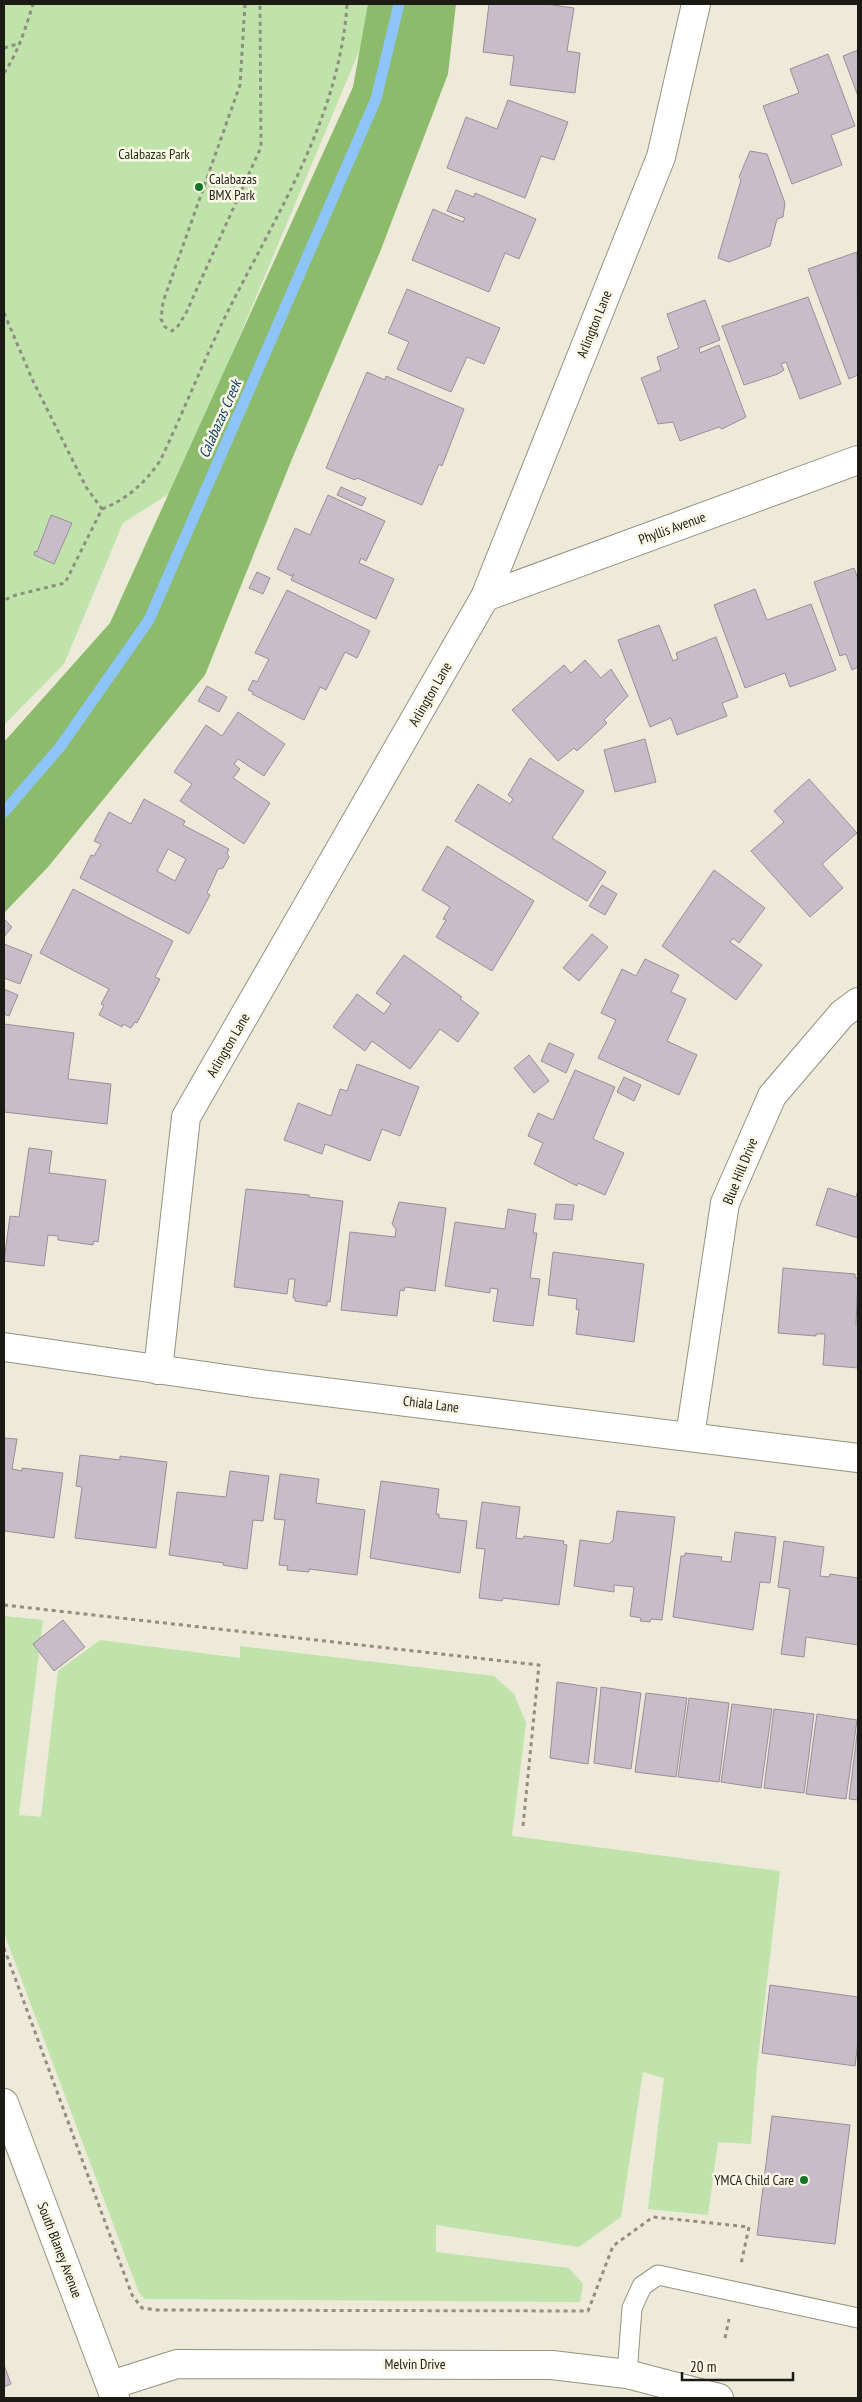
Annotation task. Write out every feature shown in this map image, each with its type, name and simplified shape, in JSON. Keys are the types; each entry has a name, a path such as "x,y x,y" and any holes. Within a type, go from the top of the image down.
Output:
{"street":[{"name":"Arlington Lane","path":"158,1370 186,1118 485,597 661,156 696,4"},
{"name":"Phyllis Avenue","path":"485,597 858,460"},
{"name":"Blue Hill Drive","path":"690,1436 725,1203 772,1096 842,1014 858,1002"},
{"name":"Chiala Lane","path":"4,1347 158,1370 858,1458"},
{"name":"South Blaney Avenue","path":"4,2103 113,2392"},
{"name":"Melvin Drive","path":"113,2392 177,2364 552,2365 628,2386 719,2398"}],"lane":[{"path":"628,2386 632,2308 642,2286 658,2275 858,2318"}],"path":[{"path":"4,73 12,61 26,28 33,4"},
{"path":"246,4 240,84 163,302 162,319 165,327 172,331 178,326 186,312 262,147 260,4"},
{"path":"4,600 16,594 65,583 102,510 130,494 148,479 160,461 214,340 265,243 316,132 338,59 348,4"},
{"path":"4,48 18,44"},
{"path":"4,313 30,373 86,488 102,510"},
{"path":"4,1605 540,1665 523,1826"},
{"path":"4,1948 132,2295 142,2308 157,2310 588,2311 613,2246 653,2217 749,2227 746,2243"}],"green space":[{"name":"Calabazas Park","path":"4,4 379,4 175,490 123,523 64,664 4,725"},
{"path":"368,4 456,4 448,74 380,252 292,459 205,675 48,867 4,913 4,742 110,623 353,87"},
{"path":"4,1616 43,1620 19,1815 41,1817 58,1671 100,1640 240,1658 240,1646 494,1676 514,1694 526,1723 512,1836 780,1871 757,2067 751,2144 718,2142 708,2215 648,2209 664,2078 643,2072 621,2217 579,2247 436,2225 436,2252 569,2268 583,2284 580,2302 145,2299 139,2293 4,1933"}],"building":[{"path":"489,4 546,4 574,8 567,51 580,53 575,93 510,85 514,56 483,52"},
{"path":"858,50 858,96 843,56"},
{"path":"828,54 855,126 831,135 842,165 792,184 763,106 799,93 790,69"},
{"path":"508,100 568,122 554,160 541,156 525,198 447,168 466,117 497,129"},
{"path":"750,151 767,154 785,203 783,217 777,219 770,246 729,262 718,258 741,180 739,177"},
{"path":"456,190 474,197 475,193 536,219 519,259 505,253 489,292 412,260 433,209 463,222 465,218 447,211"},
{"path":"857,252 858,375 849,379 808,269"},
{"path":"407,289 500,328 484,364 467,357 451,392 397,369 409,342 388,333"},
{"path":"808,297 841,384 800,399 786,362 781,364 784,370 778,374 744,385 722,326"},
{"path":"705,300 720,340 699,348 700,353 719,345 746,417 722,429 719,427 680,441 673,422 658,424 641,378 661,370 657,357 679,348 667,314"},
{"path":"367,372 385,380 386,376 464,409 442,466 439,464 422,505 357,478 355,480 326,468"},
{"path":"341,487 366,498 362,506 337,495"},
{"path":"328,495 385,521 366,561 361,558 359,563 394,579 376,619 291,580 294,574 291,576 277,569 295,528 310,535"},
{"path":"51,515 72,523 54,564 34,555 35,551 37,552"},
{"path":"854,568 858,579 858,667 852,670 846,654 840,656 814,582"},
{"path":"257,572 270,578 263,594 249,588"},
{"path":"755,589 767,620 811,604 836,670 790,687 785,673 745,688 714,605"},
{"path":"287,590 370,631 357,658 345,652 326,690 320,687 304,720 252,694 253,692 248,690 253,680 257,682 269,659 255,653"},
{"path":"659,625 673,661 678,659 676,653 716,637 738,697 722,703 727,716 677,735 671,718 650,727 618,640"},
{"path":"585,660 601,678 611,669 628,696 604,720 607,723 577,751 574,748 558,761 512,710 564,665 571,673"},
{"path":"207,686 227,697 219,712 198,701"},
{"path":"238,712 285,744 264,776 238,759 234,764 240,769 233,778 270,803 244,844 180,801 192,784 174,772 206,725 222,736"},
{"path":"645,739 656,782 615,792 604,750"},
{"path":"530,758 584,791 552,838 606,872 587,901 455,821 478,784 510,804 513,799 508,795"},
{"path":"809,779 857,833 822,864 843,888 810,917 751,851 784,822 774,811"},
{"path":"144,799 185,821 183,825 229,849 227,853 229,857 223,868 218,869 207,893 210,895 189,934 80,878 91,855 94,856 101,844 94,841 109,812 131,824","holes":["168,849 186,859 175,881 157,871"]},
{"path":"447,846 534,901 492,971 436,937 446,920 443,919 450,907 422,890"},
{"path":"714,870 765,908 739,943 733,938 730,942 762,965 736,1000 662,946"},
{"path":"602,885 617,894 605,915 589,906"},
{"path":"73,889 173,941 155,977 160,979 137,1023 135,1022 131,1028 123,1024 122,1027 99,1015 104,1005 101,1004 109,989 40,953"},
{"path":"4,919 12,927 4,937"},
{"path":"592,934 608,947 579,981 563,968"},
{"path":"4,944 32,955 20,984 4,978"},
{"path":"404,955 462,997 460,999 479,1013 458,1042 440,1029 410,1069 372,1041 365,1051 333,1027 357,994 384,1014 391,1004 376,993"},
{"path":"645,959 679,975 671,992 686,999 667,1041 697,1055 679,1095 598,1058 616,1020 601,1013 622,969 636,976"},
{"path":"4,989 18,995 9,1016 4,1014"},
{"path":"4,1024 74,1033 68,1079 111,1084 107,1124 4,1112"},
{"path":"549,1043 574,1054 566,1073 541,1061"},
{"path":"529,1055 549,1081 534,1093 514,1068"},
{"path":"357,1064 419,1087 400,1136 382,1129 370,1161 325,1144 322,1154 284,1140 298,1103 331,1116 340,1089 347,1091"},
{"path":"575,1070 615,1087 593,1139 624,1153 605,1195 578,1183 577,1186 534,1164 543,1143 528,1136 538,1113 553,1120"},
{"path":"624,1077 641,1085 634,1101 617,1092"},
{"path":"29,1148 52,1151 49,1173 106,1180 98,1242 94,1241 93,1245 58,1240 58,1236 48,1235 44,1266 4,1261 10,1216 19,1217"},
{"path":"828,1188 856,1197 858,1190 858,1238 816,1225"},
{"path":"246,1189 309,1195 309,1197 343,1201 330,1302 327,1301 327,1306 295,1301 295,1298 293,1298 295,1279 289,1279 287,1294 234,1287"},
{"path":"399,1202 446,1208 435,1291 405,1287 404,1291 400,1290 397,1316 341,1310 350,1232 395,1237 396,1229 392,1224"},
{"path":"556,1204 574,1205 572,1220 554,1219"},
{"path":"508,1209 536,1214 533,1233 537,1233 530,1278 540,1279 533,1326 493,1321 498,1289 490,1288 490,1293 445,1286 455,1222 505,1229"},
{"path":"553,1252 644,1264 634,1342 576,1334 579,1310 576,1309 577,1299 548,1295"},
{"path":"783,1268 855,1274 855,1278 858,1278 856,1325 858,1325 858,1368 823,1365 825,1334 816,1334 816,1336 778,1333"},
{"path":"4,1438 17,1439 12,1469 22,1471 22,1468 63,1473 54,1538 5,1531 4,1535"},
{"path":"80,1455 120,1460 120,1456 167,1462 156,1548 75,1538 82,1487 76,1486"},
{"path":"230,1471 269,1476 263,1521 253,1520 247,1569 223,1565 224,1563 169,1555 177,1492 226,1497"},
{"path":"280,1474 319,1479 316,1503 365,1510 357,1575 309,1569 309,1572 287,1570 288,1566 279,1565 285,1520 274,1519"},
{"path":"381,1481 439,1489 436,1514 439,1514 439,1518 467,1521 460,1573 370,1558"},
{"path":"482,1502 520,1507 516,1538 523,1539 524,1536 564,1541 563,1544 567,1545 559,1605 503,1598 502,1601 479,1598 485,1549 476,1548"},
{"path":"617,1511 675,1517 662,1620 640,1621 641,1618 630,1616 634,1587 614,1585 614,1592 574,1586 580,1540 609,1544 613,1540"},
{"path":"735,1532 776,1537 770,1583 760,1582 753,1630 673,1617 681,1556 685,1556 685,1553 722,1557 721,1561 731,1562"},
{"path":"784,1541 824,1547 820,1576 829,1577 830,1574 858,1578 858,1645 806,1637 804,1657 781,1654 790,1589 778,1587"},
{"path":"63,1620 85,1647 54,1671 33,1644"},
{"path":"557,1682 597,1688 588,1764 550,1758"},
{"path":"601,1687 641,1693 631,1769 594,1763"},
{"path":"646,1693 687,1698 676,1777 635,1772"},
{"path":"689,1698 729,1703 719,1782 678,1777"},
{"path":"732,1704 772,1709 761,1788 721,1782"},
{"path":"774,1709 814,1714 804,1793 764,1788"},
{"path":"817,1714 857,1720 846,1799 806,1794"},
{"path":"858,1726 858,1800 849,1799"},
{"path":"770,1985 858,1997 858,2041 855,2066 762,2053"},
{"name":"YMCA Child Care","path":"772,2116 850,2125 835,2244 757,2235"},
{"path":"4,2365 11,2384 4,2387"}],"waterway":[{"name":"Calabazas Creek","path":"4,812 60,747 149,620 376,99 399,4"}],"place":[{"name":"Calabazas BMX Park","path":"199,187"},
{"name":"YMCA Child Care","path":"804,2180"}]}
